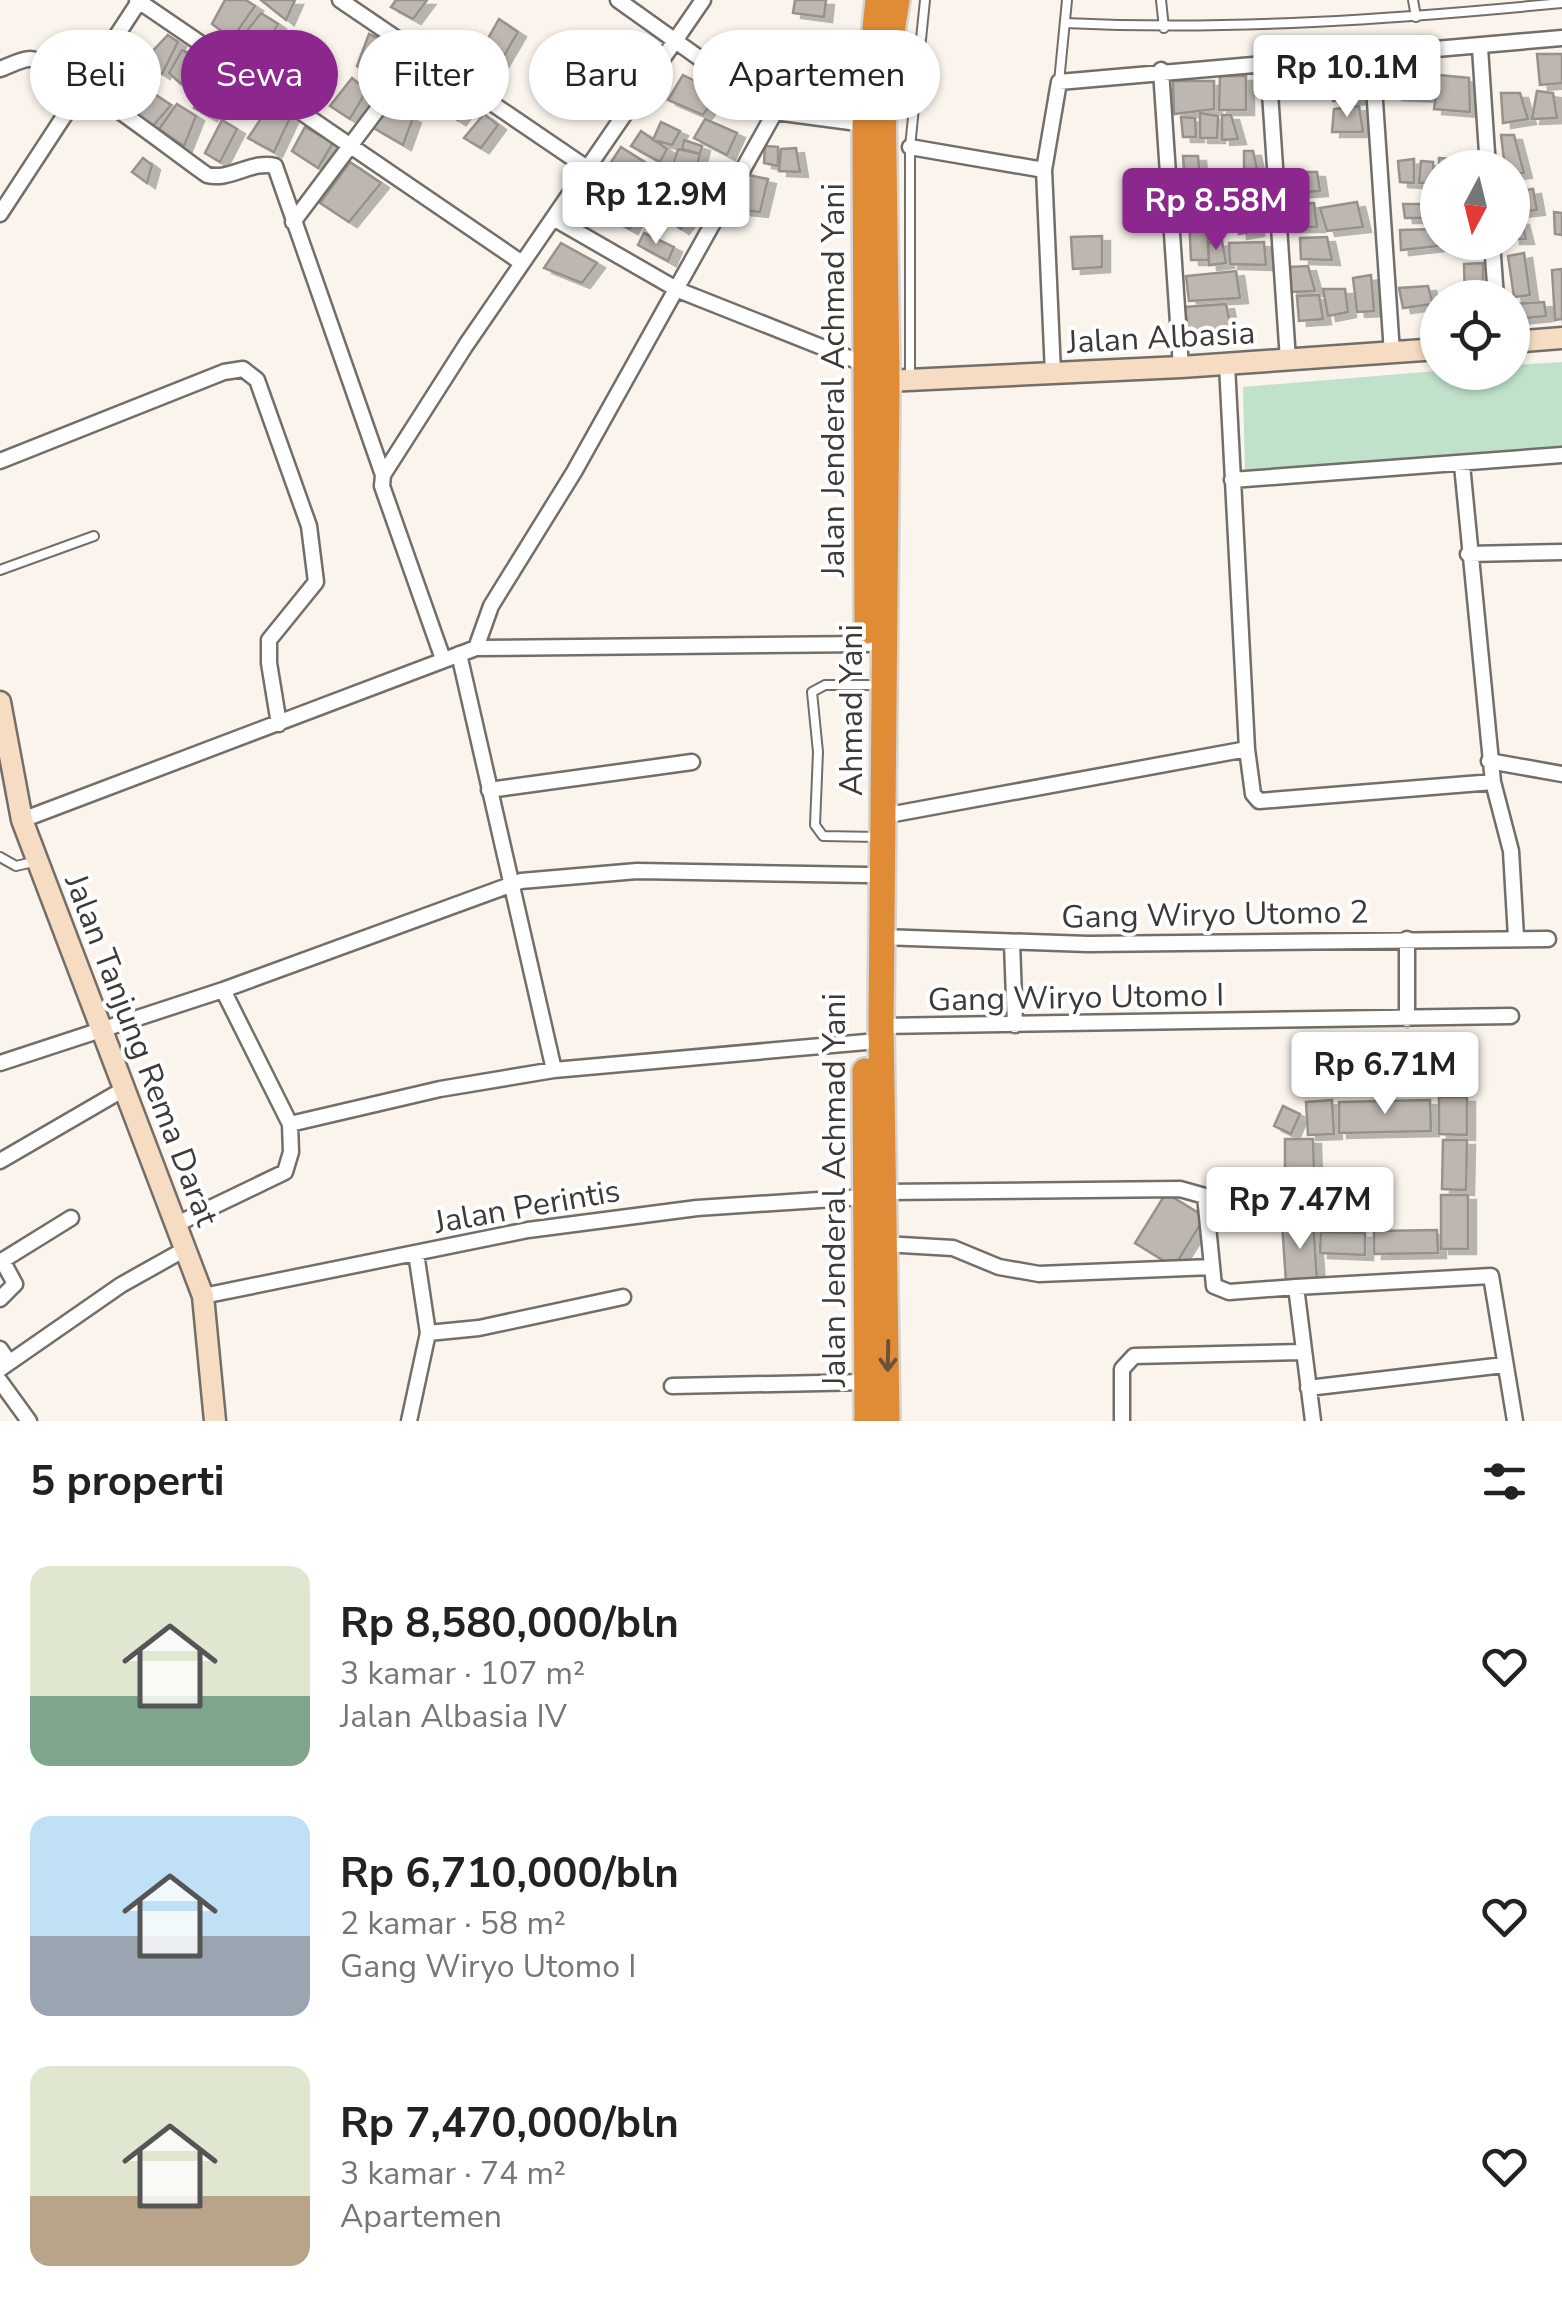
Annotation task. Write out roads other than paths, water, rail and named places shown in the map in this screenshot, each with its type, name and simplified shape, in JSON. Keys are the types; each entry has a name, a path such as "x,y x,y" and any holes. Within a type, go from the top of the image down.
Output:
{"highway":[{"name":"Jalan Jenderal Achmad Yani","path":"878,0 864,124 888,375 868,644 878,830 867,874 878,1262"},
{"name":"Ahmad Yani","path":"891,30 897,0"},
{"name":"Ahmad Yani","path":"874,1034 882,937 878,830 888,375 896,278 875,220 881,120"},
{"path":"878,1262 876,1306 887,1421"},
{"name":"Jalan Jenderal Achmad Yani","path":"867,1421 866,1382 876,1306"}],"street":[{"path":"119,30 139,0 522,263"},
{"path":"340,0 384,30"},
{"path":"618,0 693,53"},
{"path":"383,476 522,263 703,0"},
{"path":"1053,374 1044,170 1059,82 1161,70 1372,57 1562,38"},
{"path":"1480,48 1487,150"},
{"path":"1372,57 1392,353"},
{"path":"0,69 30,60"},
{"path":"1268,63 1288,360"},
{"path":"1161,70 1181,367"},
{"path":"509,115 587,168"},
{"path":"0,214 60,120"},
{"path":"130,120 207,175 222,177 267,164 275,166 443,659"},
{"path":"293,222 372,120"},
{"path":"476,648 491,606 574,472 771,120"},
{"path":"834,120 864,124"},
{"path":"910,146 1044,170"},
{"path":"553,218 678,290 888,375"},
{"path":"1530,341 1562,338"},
{"name":"Jalan Albasia","path":"888,375 1053,374 1420,350"},
{"path":"1227,364 1247,749 1253,794 1268,803 1493,782"},
{"path":"0,460 224,372 243,369 257,380 309,526 316,582 270,640 279,724"},
{"path":"1232,480 1562,455"},
{"path":"1462,465 1490,761 1512,851 1516,937"},
{"path":"1468,554 1562,552"},
{"path":"22,820 476,648 868,644"},
{"path":"459,654 554,1070"},
{"name":"Jalan Tanjung Rema Darat","path":"0,702 22,820 179,1224 203,1296 215,1421"},
{"path":"878,830 1247,749"},
{"path":"1490,761 1562,774"},
{"path":"489,790 692,762"},
{"path":"0,1063 223,990 510,885 550,877 638,871 867,874"},
{"name":"Gang Wiryo Utomo 2","path":"882,937 1012,943 1548,939"},
{"path":"1407,939 1407,1019"},
{"path":"1012,943 1014,1025"},
{"path":"179,1224 285,1172 291,1152 290,1124 223,990"},
{"name":"Gang Wiryo Utomo I","path":"290,1124 440,1088 554,1070 874,1034 1014,1025 1511,1016"},
{"path":"0,1161 124,1090"},
{"name":"Jalan Perintis","path":"203,1296 606,1219 874,1194 1194,1192 1205,1196 1210,1205 1212,1268"},
{"path":"0,1299 15,1284 1,1261 71,1218"},
{"path":"3,1360 187,1248"},
{"path":"878,1262 953,1248 998,1267 1039,1274 1212,1268 1214,1286 1223,1292 1486,1273 1494,1280 1514,1421"},
{"path":"409,1421 428,1333 416,1254"},
{"path":"1296,1287 1313,1421"},
{"path":"428,1333 479,1328 623,1297"},
{"path":"1122,1421 1122,1368 1134,1356 1302,1352"},
{"path":"1308,1388 1504,1365"},
{"path":"0,1381 29,1421"},
{"path":"672,1386 866,1382"}],"lane":[{"path":"920,30 925,0"},
{"path":"1059,82 1067,0"},
{"path":"1162,0 1164,28"},
{"path":"1413,0 1416,17"},
{"path":"1065,23 1164,28 1416,17 1562,3"},
{"path":"896,278 912,120"},
{"path":"0,570 94,536"},
{"path":"868,685 825,685 812,692 818,752 815,825 823,836 878,830"},
{"path":"0,857 16,866 37,862"}]}
